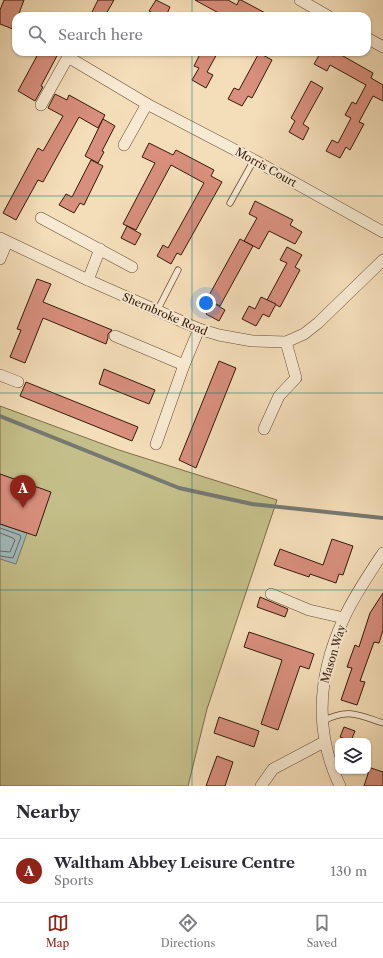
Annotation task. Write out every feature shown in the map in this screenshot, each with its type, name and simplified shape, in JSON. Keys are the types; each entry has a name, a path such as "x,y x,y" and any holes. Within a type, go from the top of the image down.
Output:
{"street":[{"path":"300,0 318,12"},
{"path":"371,40 383,48"},
{"name":"Morris Court","path":"41,105 68,57 147,104 254,160 383,232"},
{"path":"124,145 147,104"},
{"path":"41,218 132,267"},
{"path":"0,259 4,240"},
{"name":"Shernbroke Road","path":"4,240 88,280 199,329 219,335 252,341 286,342 304,334 318,323 383,260"},
{"path":"88,280 100,249"},
{"path":"156,444 184,364 199,329"},
{"path":"115,336 184,364"},
{"path":"264,429 279,396 296,378 286,342"},
{"path":"0,375 18,382"},
{"name":"Mason Way","path":"340,786 333,773 324,742 321,701 326,670 332,648 344,618 363,584 383,553"},
{"path":"271,594 309,610 344,618"},
{"path":"261,786 273,769 324,742"}],"lane":[{"path":"230,203 254,160"},
{"path":"157,311 178,270"},
{"path":"322,721 333,715 342,713 356,714 383,723"}],"shaded area":[{"path":"0,406 119,450 277,500 207,709 188,786 0,786"}],"water":[{"path":"0,524 27,533 16,564 0,559"}],"building":[{"path":"4,0 24,0 20,12 12,12 12,29 0,24 0,10"},
{"path":"98,0 114,0 107,12 92,12"},
{"path":"156,0 170,7 168,12 149,11"},
{"path":"195,0 228,0 237,5 239,0 241,0 264,12 217,12"},
{"path":"37,56 57,56 35,101 18,91"},
{"path":"199,56 216,56 207,72 213,75 206,88 192,80 199,68 194,66"},
{"path":"257,56 265,56 272,60 252,98 248,96 242,106 228,99 234,88 239,90"},
{"path":"319,56 343,56 373,73 371,78 383,85 383,101 373,96 359,122 364,124 350,150 346,147 340,158 326,151 332,140 338,143 351,118 345,115 352,102 356,104 366,85 330,65 327,71 314,64"},
{"path":"311,81 323,88 303,124 309,128 303,140 289,132 295,121 291,118"},
{"path":"55,94 67,100 69,95 105,115 98,128 79,117 43,182 38,180 16,220 3,213 38,148 43,151 63,116 48,108"},
{"path":"103,119 115,126 102,151 104,152 98,163 85,156"},
{"path":"149,143 173,155 176,150 214,170 211,176 222,182 181,255 177,253 171,264 157,256 163,245 168,248 204,183 171,165 136,230 123,224 155,163 142,157"},
{"path":"91,160 103,166 84,205 80,203 74,213 59,205 66,194 72,197"},
{"path":"255,201 293,220 290,225 302,232 295,244 269,231 259,249 244,241 257,218 249,214"},
{"path":"127,226 141,234 135,245 121,238"},
{"path":"240,239 253,246 220,306 207,299"},
{"path":"287,247 302,255 295,267 300,270 280,307 267,300 287,263 280,260"},
{"path":"37,279 51,284 43,302 112,330 108,334 106,344 43,318 25,363 10,357 21,330 17,329"},
{"path":"261,297 276,304 269,317 263,314 256,326 242,319 249,306 255,309"},
{"path":"212,302 225,310 219,321 206,314"},
{"path":"219,361 236,368 196,468 179,460"},
{"path":"104,369 155,390 149,404 99,384"},
{"path":"26,382 138,427 132,441 20,396"},
{"path":"0,474 51,492 36,536 0,524"},
{"path":"332,539 353,546 343,575 339,574 336,583 310,574 309,577 274,565 280,549 323,565"},
{"path":"383,593 383,630 379,643 374,642 360,681 365,682 357,705 341,700 352,668 347,667 355,645 359,647 370,613"},
{"path":"260,597 288,609 285,617 257,607"},
{"path":"249,632 314,654 309,669 300,666 278,730 261,724 282,660 244,647"},
{"path":"219,717 259,731 254,747 214,733"},
{"path":"344,727 355,731 352,738 340,737"},
{"path":"217,756 233,762 225,786 206,786"},
{"path":"371,768 383,772 383,786 364,786 368,774 371,774"}],"waterway":[{"path":"0,416 179,488 252,504 383,518"}],"place":[{"name":"Waltham Abbey Leisure Centre","path":"23,508"}]}
